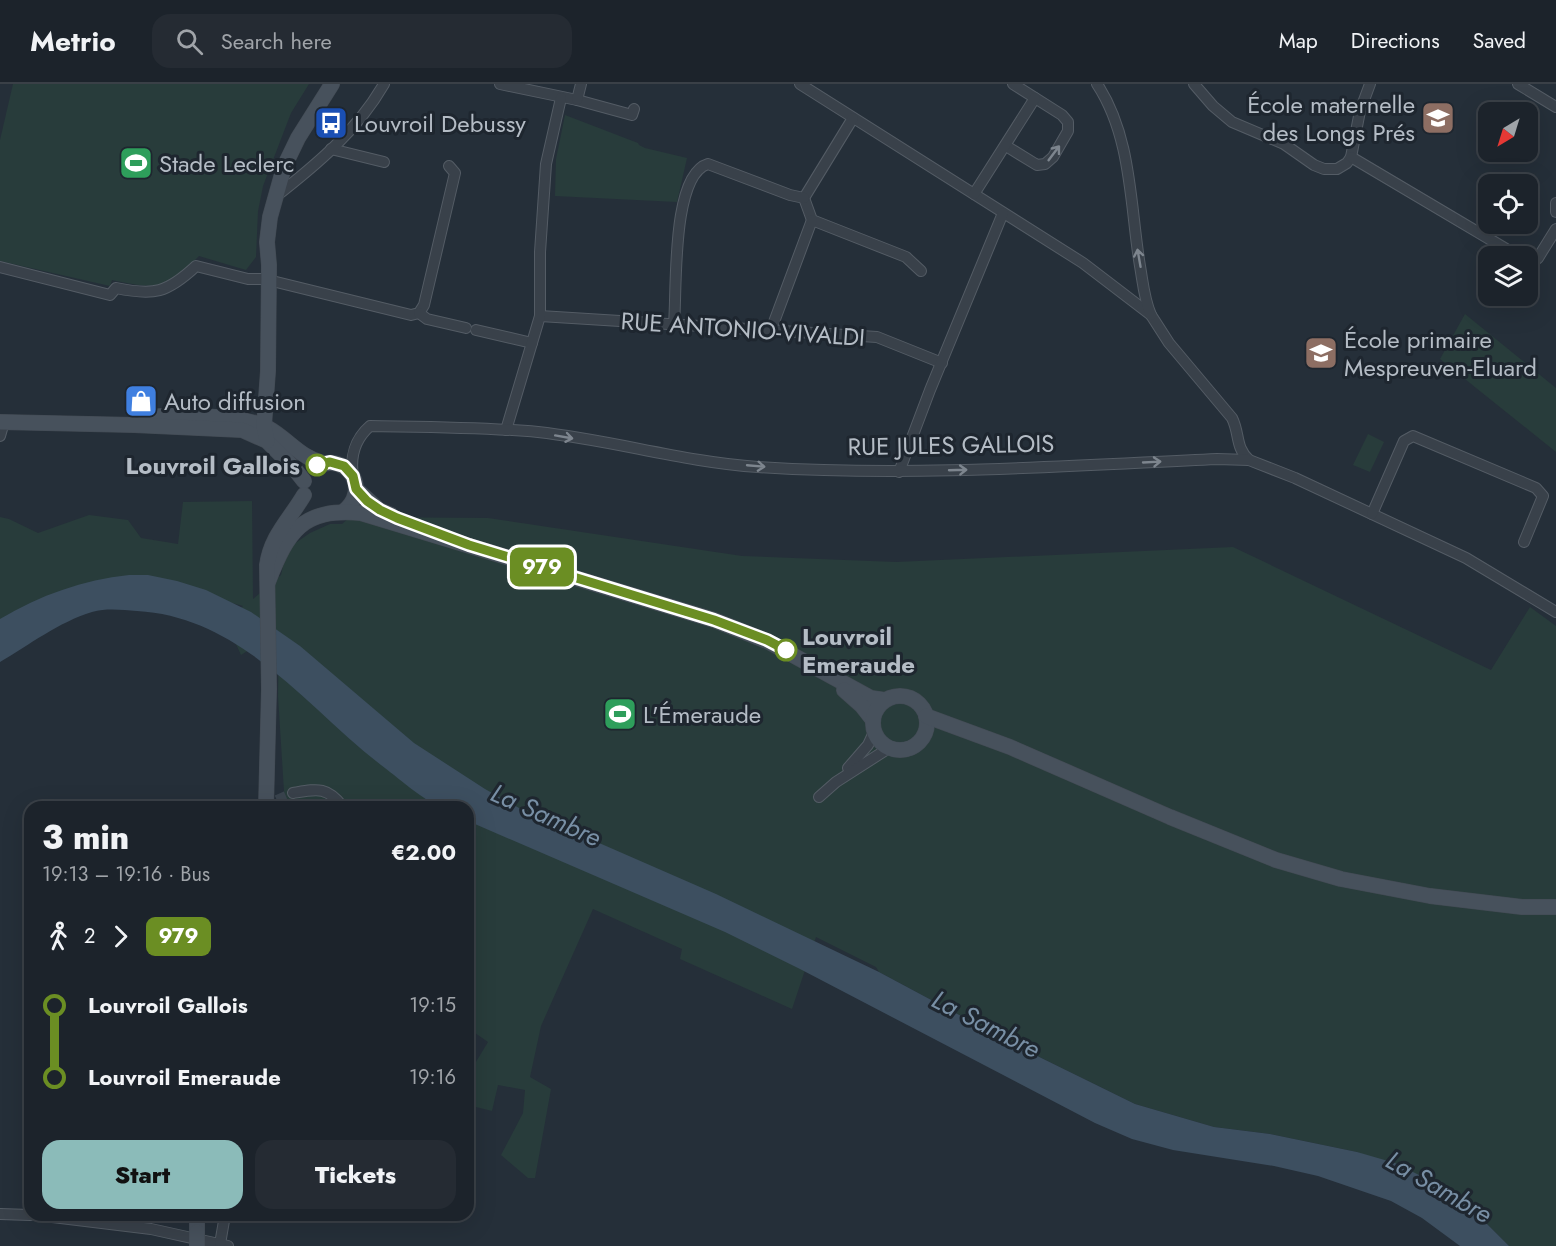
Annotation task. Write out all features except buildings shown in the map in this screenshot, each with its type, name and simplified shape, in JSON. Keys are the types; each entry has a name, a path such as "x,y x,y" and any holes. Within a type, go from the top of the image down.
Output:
{"street":[{"path":"270,435 274,426 267,381 267,242 270,217 284,167 298,138 332,84"},
{"path":"274,197 353,128 384,84"},
{"path":"500,84 577,100 632,115 634,109"},
{"path":"577,100 581,84"},
{"path":"800,84 1083,263 1151,315"},
{"path":"1006,146 1037,165 1045,164 1053,157 1068,131 1068,122 1062,116 1012,84"},
{"path":"1097,84 1106,96 1128,167 1146,304 1169,343 1232,418 1239,430 1239,445 1242,453 1249,460"},
{"path":"1194,84 1226,118 1284,144 1314,165 1324,169 1337,169 1347,163 1351,157 1360,111 1370,84"},
{"path":"1518,84 1556,107"},
{"path":"506,430 540,316 540,252 546,164 561,98"},
{"path":"974,194 1035,98"},
{"path":"804,198 853,118"},
{"path":"331,149 384,162"},
{"path":"1351,157 1501,246"},
{"path":"674,324 680,218 688,186 697,170 708,164 790,195 804,198"},
{"path":"0,267 110,295 116,288 140,293 160,290 179,282 196,266 411,315 419,313 424,305 455,173 448,166"},
{"path":"771,330 813,220 804,198"},
{"path":"1556,203 1556,212"},
{"path":"899,472 1003,213"},
{"path":"813,220 906,257 921,271"},
{"path":"1538,258 1556,229"},
{"path":"419,313 426,319 532,344"},
{"name":"RUE ANTONIO-VIVALDI","path":"540,316 877,337 942,363"},
{"path":"134,424 192,422 197,416"},
{"path":"90,423 141,417 197,416 249,421 303,456 344,466 354,483 380,510 469,545"},
{"path":"1,427 90,423 134,424 227,428 270,435"},
{"name":"RUE JULES GALLOIS","path":"357,444 370,426 506,430 539,432 696,459 757,466 899,472 1217,459 1249,460 1295,478 1466,558 1556,612"},
{"path":"270,435 293,467 311,507 322,515"},
{"path":"1372,514 1404,441 1413,436 1536,488 1543,496 1524,542"},
{"path":"266,801 269,689 267,565 276,535 304,488 311,470 345,458 357,444"},
{"path":"342,512 352,502 354,483 351,464 357,444"},
{"path":"268,588 280,553 305,521 322,515 342,512 361,513 714,620 767,640 871,698 885,700 901,696 917,702 926,716 927,730 924,736 911,748 903,750 889,748 880,742 862,706 826,674"},
{"path":"819,797 836,782 868,745 875,712 885,700"},
{"path":"926,716 1065,769 1170,817 1276,860 1341,879 1430,896 1522,907 1556,907"},
{"path":"924,736 939,733 971,733"},
{"path":"836,782 889,748"},
{"path":"292,793 318,789 329,793 337,801"},
{"path":"0,1214 24,1215"},
{"path":"85,1221 151,1229 224,1245 225,1221"},
{"path":"197,1221 197,1239"}],"green space":[{"name":"Stade Leclerc","path":"13,84 309,84 291,113 263,186 258,211 256,257 246,270 199,256 169,281 151,286 112,280 110,286 0,261 0,140"},
{"path":"565,115 638,143 645,148 687,158 677,202 555,196 556,159"},
{"path":"1465,314 1556,388 1556,452 1440,359"},
{"path":"1368,434 1384,442 1370,472 1353,465"},
{"path":"252,501 253,599 281,575 285,557 294,544 310,533 330,524 342,524 350,517 488,518 742,556 896,562 1233,547 1491,670 1530,607 1556,626 1556,1246 1509,1246 1471,1208 1357,1152 1270,1134 1214,1127 1135,1104 1021,1048 879,972 876,967 816,937 792,1009 680,959 682,949 593,909 541,1026 530,1077 551,1089 535,1178 528,1178 501,1155 523,1113 525,1090 498,1085 492,1111 474,1106 474,1065 488,1042 474,1032 474,801 285,801 278,696 279,631 241,655 226,622 243,606 152,581 0,626 0,517 38,533 89,515 128,520 141,538 178,544 183,502"}],"water":[{"name":"La Sambre","path":"148,575 177,581 206,590 251,612 300,646 414,743 519,808 716,894 879,972 1021,1048 1135,1104 1214,1127 1270,1134 1357,1152 1395,1163 1437,1184 1471,1208 1509,1246 1460,1246 1422,1218 1391,1201 1318,1176 1274,1166 1173,1150 1132,1139 1095,1123 725,932 474,824 474,801 429,801 353,742 270,668 209,629 175,617 137,611 98,611 80,616 56,628 0,662 0,619 62,590 112,577"}],"tunnel":[{"path":"275,801 293,793"}],"bus line":[{"name":"979","path":"317,465 330,462 344,466 353,476 356,489 367,501 397,518 469,545 714,620 767,640 786,650"}],"place":[{"name":"École maternelle des Longs Prés","path":"1438,118"},
{"name":"Louvroil Debussy","path":"331,123"},
{"name":"Stade Leclerc","path":"136,163"},
{"name":"École primaire Mespreuven-Eluard","path":"1321,353"},
{"name":"Auto diffusion","path":"141,401"},
{"name":"Louvroil Gallois","path":"317,465"},
{"name":"Louvroil Emeraude","path":"786,650"},
{"name":"L'Émeraude","path":"620,714"}]}
